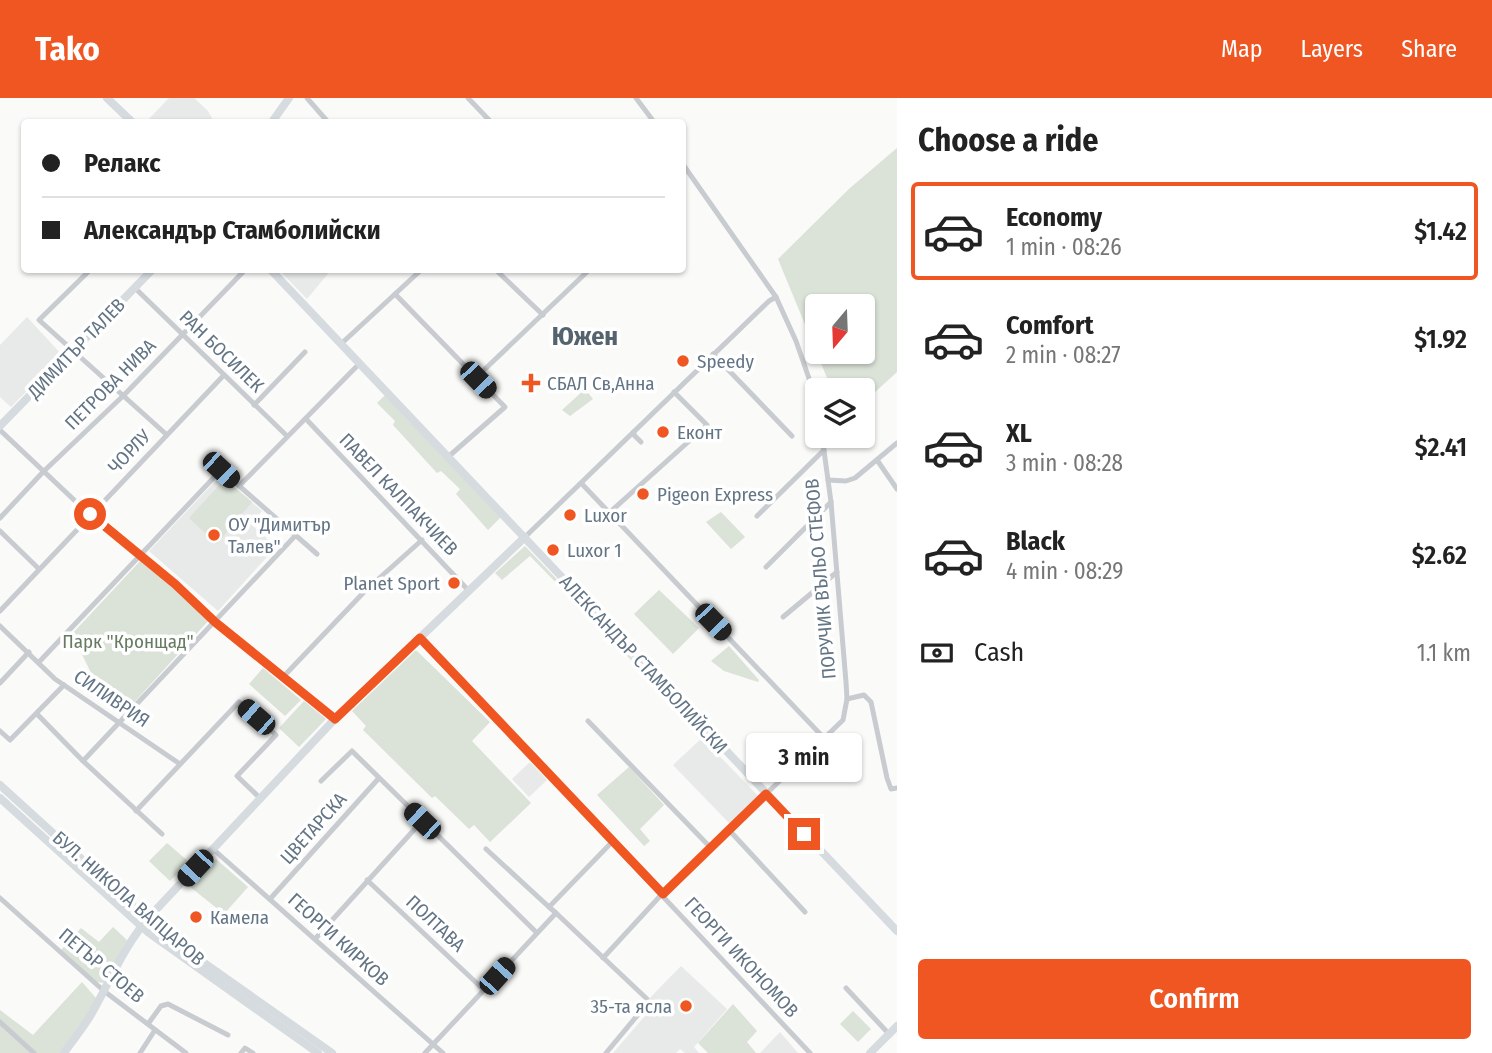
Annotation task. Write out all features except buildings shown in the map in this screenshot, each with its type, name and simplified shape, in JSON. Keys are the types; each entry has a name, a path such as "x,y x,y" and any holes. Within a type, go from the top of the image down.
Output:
{"street":[{"path":"107,98 126,119"},
{"path":"274,119 289,98"},
{"path":"307,98 325,119"},
{"path":"468,98 488,119"},
{"path":"636,98 651,119"},
{"path":"686,168 776,297 809,378"},
{"path":"686,176 690,173"},
{"path":"87,273 39,320 167,435"},
{"name":"ДИМИТЪР ТАЛЕВ","path":"0,428 149,273"},
{"name":"ПЕТРОВА НИВА","path":"0,518 242,273"},
{"name":"АЛЕКСАНДЪР СТАМБОЛИЙСКИ","path":"274,273 897,932"},
{"path":"342,343 418,273"},
{"path":"499,273 543,316"},
{"path":"485,369 586,273"},
{"name":"РАН БОСИЛЕК","path":"135,288 287,436"},
{"path":"395,294 505,407 449,457"},
{"path":"64,1053 91,1016 116,967 144,923 260,797 335,719 582,484 713,354 776,297"},
{"path":"254,405 304,352"},
{"path":"713,354 792,436"},
{"path":"239,486 360,363"},
{"name":"ЧОРЛУ","path":"0,611 224,375"},
{"path":"609,513 707,425 674,392"},
{"name":"ПАВЕЛ КАЛПАКЧИЕВ","path":"306,419 468,591"},
{"path":"0,428 43,472 90,514 215,622 335,719"},
{"path":"634,432 641,442"},
{"path":"828,480 846,481 855,478 897,443"},
{"path":"757,516 824,450"},
{"name":"ПОРУЧИК ВЪЛЬО СТЕФОВ","path":"823,737 843,720 846,699 831,502 824,450"},
{"path":"877,460 897,489"},
{"path":"39,662 221,470 317,554"},
{"path":"582,484 823,737 663,894 603,958"},
{"path":"766,567 831,502"},
{"path":"0,531 39,569"},
{"path":"83,761 296,535"},
{"path":"283,677 366,590 422,540"},
{"path":"783,617 837,572"},
{"name":"СИЛИВРИЯ","path":"0,626 64,685 180,764"},
{"name":"ГЕОРГИ ИКОНОМОВ","path":"420,638 810,1053"},
{"path":"0,683 29,652"},
{"path":"0,731 10,740 64,685"},
{"path":"846,699 864,695 872,702 887,778 891,789 897,788"},
{"path":"136,811 239,702 276,735 237,776 260,797"},
{"path":"37,713 83,761 162,834"},
{"path":"588,721 710,847"},
{"path":"321,781 352,751 536,932"},
{"name":"ЦВЕТАРСКА","path":"270,899 379,778"},
{"name":"БУЛ. НИКОЛА ВАПЦАРОВ","path":"0,785 144,923 332,1053"},
{"name":"БУЛ. НИКОЛА ВАПЦАРОВ","path":"0,798 188,962 318,1053"},
{"path":"315,939 422,821"},
{"path":"729,830 805,912"},
{"path":"549,908 612,841"},
{"name":"ГЕОРГИ КИРКОВ","path":"213,849 443,1053"},
{"path":"486,849 647,999 646,1005 606,1053"},
{"name":"ПОЛТАВА","path":"367,880 484,990"},
{"name":"ПЕТЪР СТОЕВ","path":"0,898 104,991 186,1053"},
{"path":"425,1053 536,932 556,914"},
{"path":"846,988 889,1034"},
{"path":"148,1024 161,1006 168,1004 228,1035"},
{"path":"0,1022 34,1053"},
{"path":"870,1053 897,1026"},
{"path":"140,1053 155,1030"},
{"path":"241,1053 245,1048 253,1053"}],"shaded area":[{"path":"169,98 194,98 212,119 149,119"},
{"path":"282,273 329,273 307,299"},
{"path":"27,317 62,355 11,407 0,397 0,345"},
{"name":"ОУ \"Димитър Талев\"","path":"221,475 262,511 251,524 276,547 218,611 149,551"},
{"path":"702,738 758,796 730,824 673,765"},
{"path":"530,762 547,780 529,797 512,779"},
{"name":"35-та ясла","path":"681,966 727,1009 694,1047 699,1053 685,1053 680,1049 676,1053 613,1053 651,1009 645,1003"},
{"path":"780,1032 798,1053 760,1053"}],"green space":[{"path":"897,148 897,372 875,392 875,378 827,378 821,364 875,364 875,294 805,294 805,324 778,259 850,188"},
{"path":"585,389 593,399 570,416 562,410"},
{"path":"386,394 501,517 488,530 456,494 460,489 441,471 437,473 393,425 395,421 377,403"},
{"path":"225,479 252,502 217,544 189,518"},
{"path":"721,512 745,537 731,549 706,522"},
{"path":"525,546 633,662 530,556 502,580 495,573"},
{"name":"Парк \"Кронщад\"","path":"142,559 209,620 130,707 96,683 72,634"},
{"path":"659,590 699,628 673,654 634,614"},
{"path":"729,646 758,682 724,671 711,661"},
{"path":"416,650 490,722 472,741 531,803 490,842 474,825 469,829 435,796 432,798 363,730 366,726 352,711"},
{"path":"263,668 301,700 285,716 249,684"},
{"path":"304,701 326,719 299,747 279,728"},
{"path":"629,767 664,805 640,829 650,841 644,846 597,795"},
{"path":"167,843 189,862 170,881 149,861"},
{"path":"216,859 248,887 224,914 189,886"},
{"path":"113,927 127,940 104,983 97,982 61,950 81,928 99,942"},
{"path":"82,982 96,998 85,1020 61,1053 0,1053 0,1010 33,1035"},
{"path":"733,1004 757,1031 747,1042 756,1053 708,1053 698,1043"},
{"path":"853,1011 871,1029 858,1042 840,1024"}],"place":[{"name":"Speedy","path":"683,361"},
{"name":"СБАЛ Св,Анна","path":"531,383"},
{"name":"Еконт","path":"663,432"},
{"name":"Pigeon Express","path":"643,494"},
{"name":"Luxor","path":"570,515"},
{"name":"ОУ \"Димитър Талев\"","path":"214,535"},
{"name":"Luxor 1","path":"553,550"},
{"name":"Planet Sport","path":"454,583"},
{"name":"Камела","path":"196,917"},
{"name":"35-та ясла","path":"686,1006"}],"district":[{"name":"Южен","path":"585,336"}],"route":[{"path":"90,514 175,584 215,622 335,719 420,638 663,894 766,794 804,834"}]}
